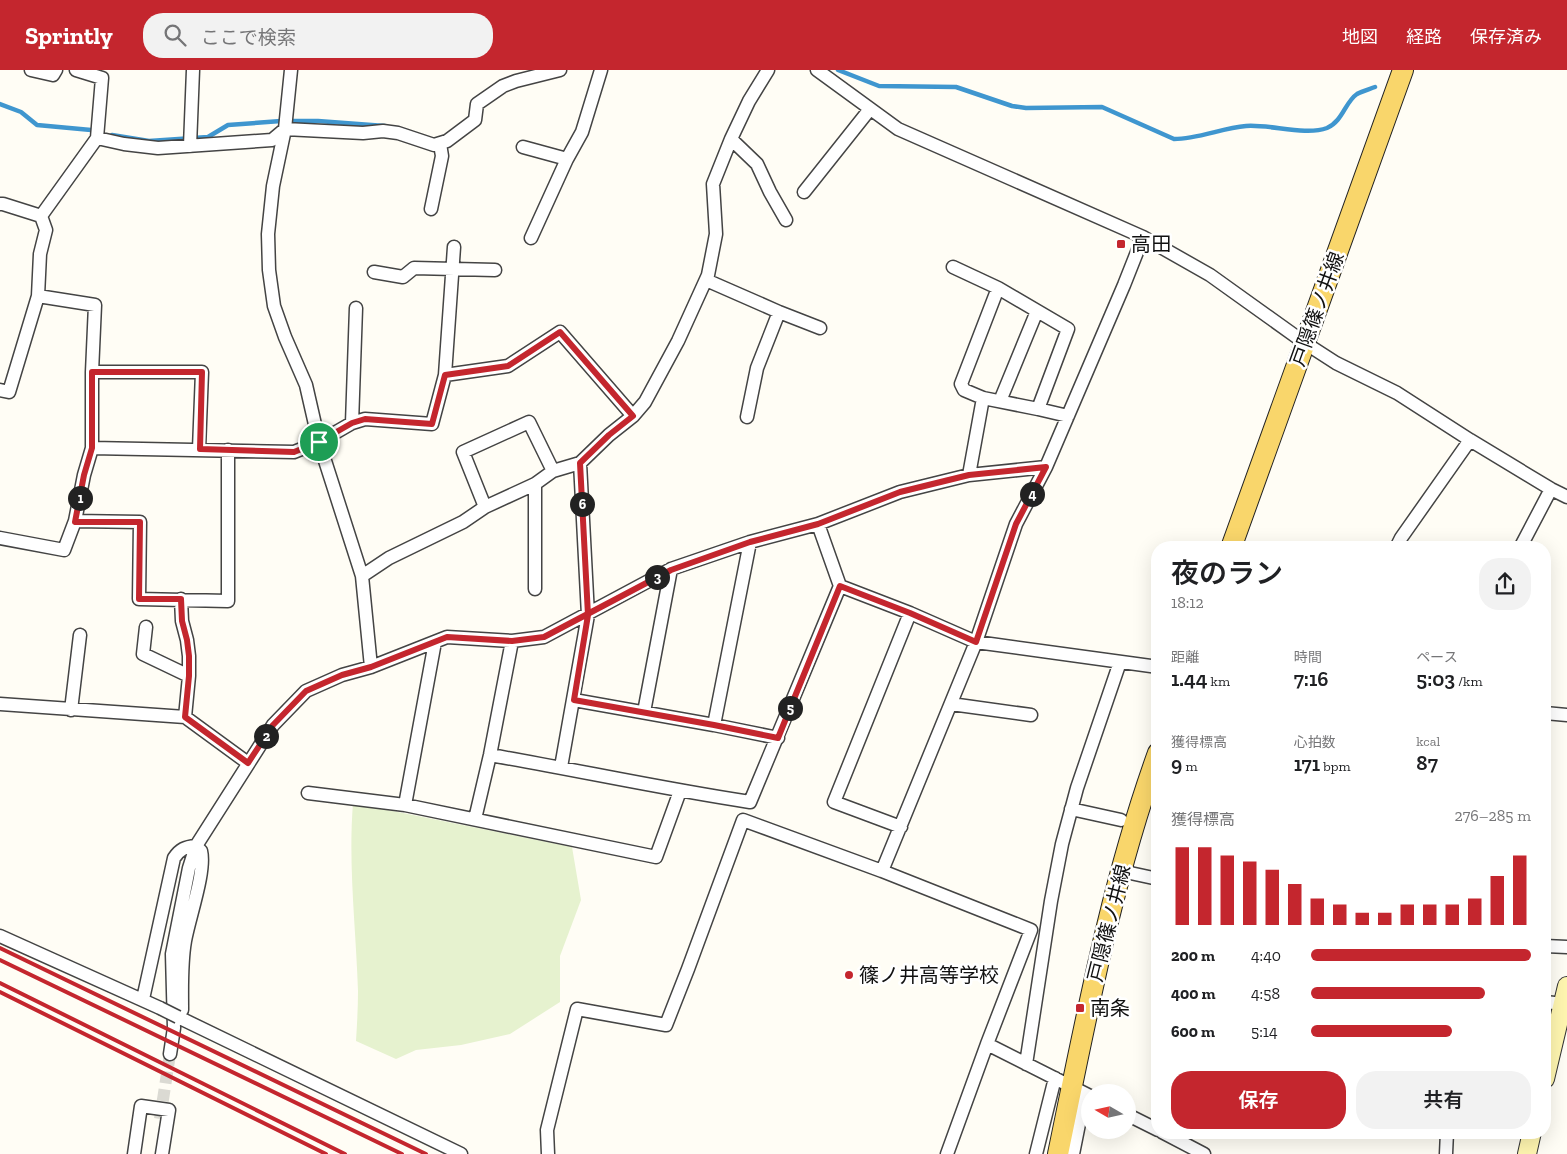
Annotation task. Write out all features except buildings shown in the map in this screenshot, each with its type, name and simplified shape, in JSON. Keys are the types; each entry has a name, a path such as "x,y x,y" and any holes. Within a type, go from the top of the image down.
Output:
{"main road":[{"name":"戸隠篠ノ井線","path":"1234,541 1403,70"},
{"name":"戸隠篠ノ井線","path":"1058,1154 1076,1089 1095,976 1121,871 1151,775"}],"street":[{"path":"31,70 53,75 56,70"},
{"path":"41,216 97,138 102,78 76,70"},
{"path":"190,141 193,70"},
{"path":"292,70 286,122 272,196 268,234 269,270 274,306 306,385 319,442 362,576 371,667"},
{"path":"286,122 363,133 384,131 398,133 434,145 440,144 475,120 478,104 503,86 560,70"},
{"path":"531,238 567,159 582,132 601,70"},
{"path":"362,576 389,558 463,522 485,507 535,484 552,471 580,463 609,435 633,416 645,402 678,341 706,280 716,234 714,184 731,139 749,101 768,70"},
{"path":"817,70 898,129 1142,237 1210,276 1336,363 1398,393 1470,440 1567,497"},
{"path":"804,192 870,109"},
{"path":"97,138 124,144 158,148 190,141 272,140 286,122"},
{"path":"731,139 757,164 786,220"},
{"path":"431,209 442,156 440,144"},
{"path":"523,147 567,159"},
{"path":"0,204 41,216"},
{"path":"0,390 9,392 38,296 40,254 46,230 41,216"},
{"path":"882,872 976,642 1016,524 1046,467 1124,285 1142,237"},
{"path":"92,448 294,452 319,442 352,423 365,419 432,424 445,375 454,246"},
{"path":"953,267 998,288 1068,329 1038,409"},
{"path":"374,272 403,277 414,268 495,270"},
{"path":"706,280 820,328"},
{"path":"998,288 961,384 964,390 983,398 1068,416"},
{"path":"0,538 64,550 75,522 84,475 92,448 92,372 95,305 38,296"},
{"path":"352,423 356,308"},
{"path":"1000,401 1037,311"},
{"path":"747,417 757,368 779,312"},
{"path":"445,375 508,366 560,332 633,416"},
{"path":"92,372 202,372 200,449"},
{"path":"969,475 983,398"},
{"path":"485,507 463,452 529,422 552,471"},
{"path":"1400,541 1470,440"},
{"path":"75,522 140,522 139,599 228,601 228,450"},
{"path":"561,767 588,615 580,463"},
{"path":"170,1054 174,1028 172,954 189,868 196,846 273,725 306,691 342,675 371,667 447,637 512,641 544,637 671,570 750,542 818,524 900,492 969,475 1046,467"},
{"path":"535,484 535,589"},
{"path":"1524,541 1551,489"},
{"path":"490,755 680,791 750,802 840,586 818,524"},
{"path":"714,725 750,542"},
{"path":"644,712 671,570"},
{"path":"840,586 910,613 976,642 1151,666"},
{"path":"181,599 182,621 187,640 189,676 185,717"},
{"path":"901,827 834,802 910,613"},
{"path":"146,627 143,654 189,676"},
{"path":"71,710 80,635"},
{"path":"475,819 490,755 512,641"},
{"path":"405,805 435,642"},
{"path":"1026,1064 1046,932 1062,844 1077,788 1120,662"},
{"path":"574,700 778,738"},
{"path":"0,704 185,717 248,763"},
{"path":"951,704 1031,715"},
{"path":"1551,714 1567,715"},
{"path":"308,793 405,805 656,857 680,791"},
{"path":"1072,810 1121,820"},
{"path":"548,1154 548,1130 577,1009 666,1025 744,820 1031,930 1046,932"},
{"path":"143,999 174,858 185,847 196,846"},
{"path":"180,1018 181,964 203,865 201,851 196,846"},
{"path":"1121,871 1151,877"},
{"path":"947,1154 1031,930"},
{"path":"0,936 143,999 461,1154"},
{"path":"1551,947 1567,948"},
{"path":"1551,1062 1562,1031 1567,986"},
{"path":"1551,1003 1564,1004"},
{"path":"987,1044 1076,1089"},
{"path":"1036,1154 1076,1089"},
{"path":"1073,1154 1076,1089"},
{"path":"134,1154 141,1106 169,1110 162,1154"},
{"path":"154,1154 160,1119"},
{"path":"1136,1119 1151,1126"},
{"path":"1175,1139 1204,1154"},
{"path":"1446,1154 1447,1139"},
{"path":"1527,1154 1530,1139"}],"green space":[{"path":"353,803 572,847 581,900 560,956 560,1002 510,1034 461,1045 416,1050 396,1059 356,1041 358,991 351,850"}],"waterway":[{"path":"838,70 879,86 956,87 1012,106 1026,108 1102,107 1174,139 1183,139 1246,126 1308,131 1327,128 1337,121 1353,97 1375,87"},
{"path":"0,104 21,112 37,125 91,130"},
{"path":"112,135 149,141 208,137 228,125 281,121 318,121 385,126"}],"tunnel":[{"path":"160,1119 170,1054"}],"railway":[{"path":"0,948 426,1154"},
{"path":"0,960 402,1154"},
{"path":"0,983 345,1154"},
{"path":"0,992 326,1154"}],"place":[{"name":"高田","path":"1121,244"},
{"name":"篠ノ井高等学校","path":"849,975"},
{"name":"南条","path":"1080,1008"}],"route":[{"path":"319,442 294,452 200,449 202,372 92,372 92,448 84,475 75,522 140,522 139,599 181,599 182,621 189,656 185,717 248,763 273,725 306,691 342,675 371,667 447,637 512,641 544,637 588,615 671,570 750,542 818,524 900,492 969,475 1046,467 1016,524 976,642 910,613 840,586 778,738 574,700 588,615 580,463 609,435 633,416 560,332 508,366 445,375 432,424 365,419 352,423 319,442"}]}
